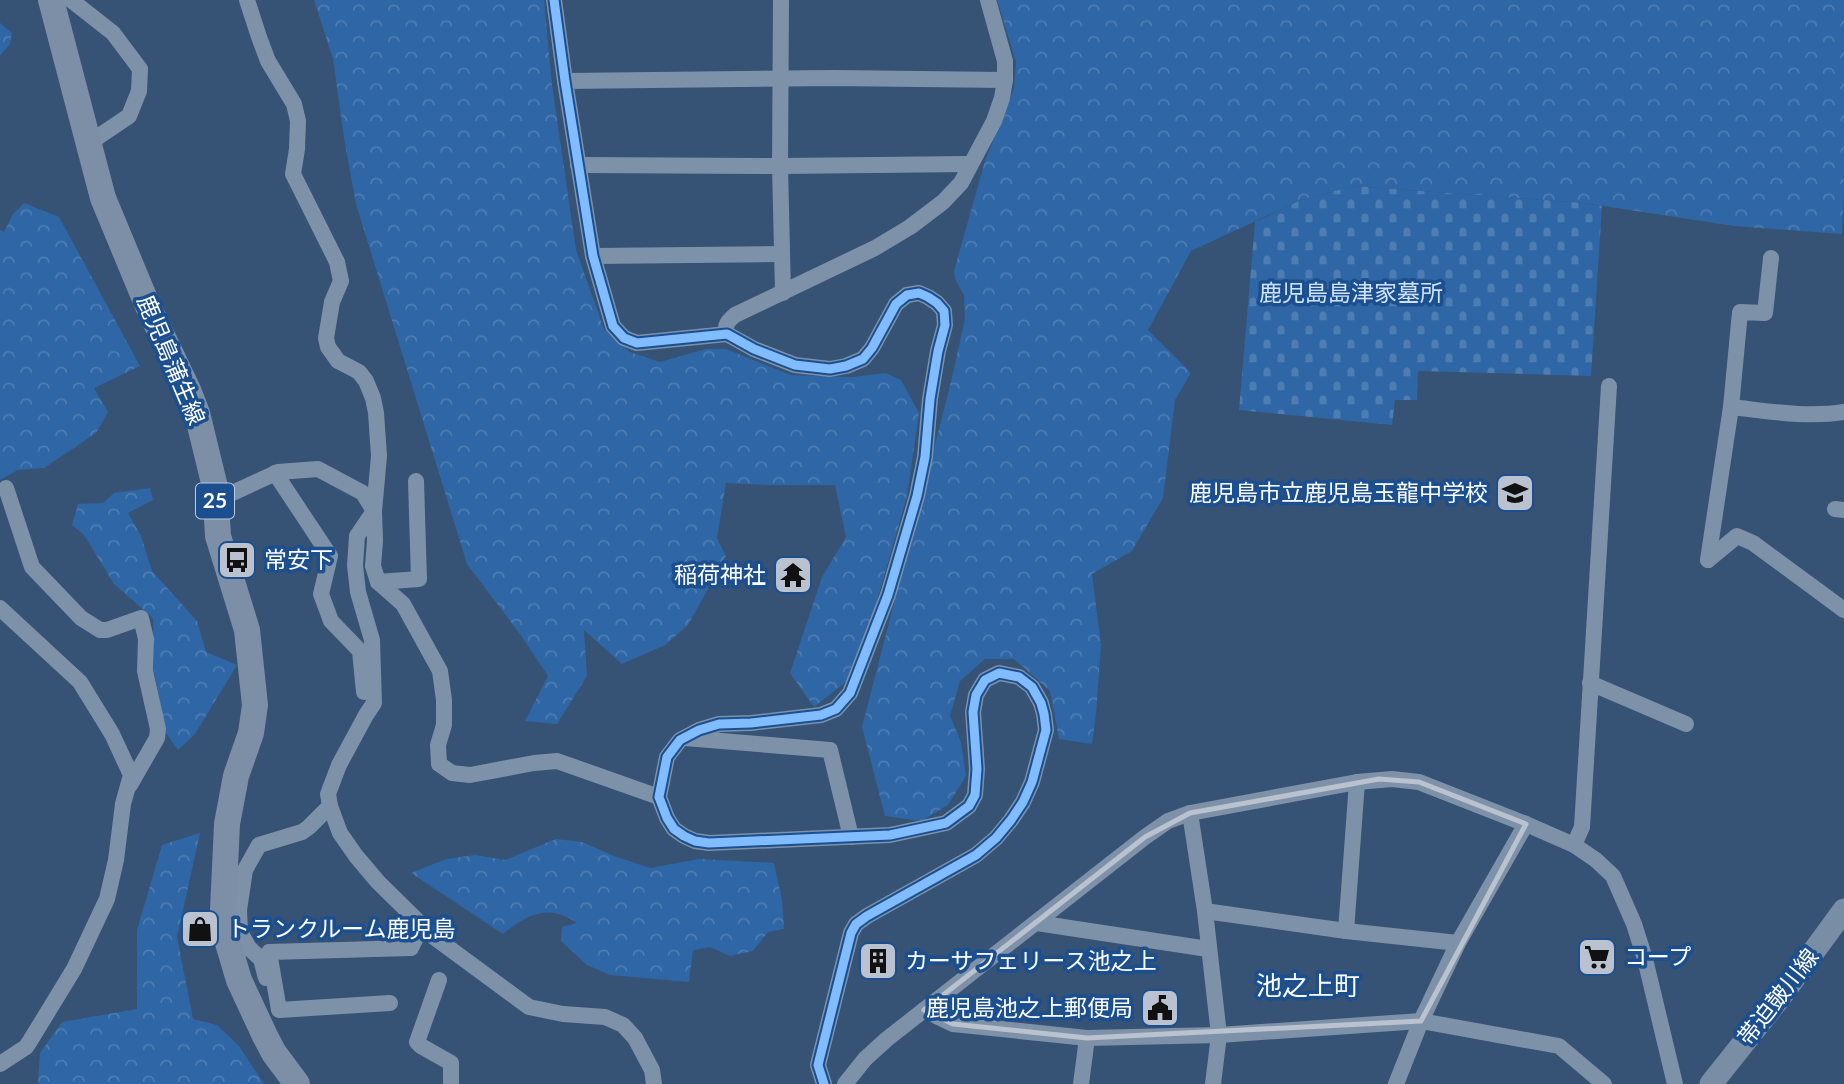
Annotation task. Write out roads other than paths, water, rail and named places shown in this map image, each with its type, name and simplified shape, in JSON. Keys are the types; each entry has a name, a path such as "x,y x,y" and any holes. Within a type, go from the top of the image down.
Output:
{"main road":[{"name":"鹿児島蒲生線","path":"51,0 103,198 147,304 197,413 215,487 218,536 247,630 255,705 251,733 236,776 227,824 223,910 225,933 239,980 265,1036 274,1053 298,1084"}],"street":[{"path":"71,0 113,33 140,69 139,91 130,116 89,143"},
{"path":"247,0 268,61 294,104 298,121 293,174 340,271 341,281 332,302 328,325 328,347 338,361 359,372 366,380 373,398 379,456 373,566 378,582 403,604 440,671 444,725 438,745 439,764 452,773 470,775 556,761 659,797"},
{"path":"554,0 593,256 613,326 624,338 637,343 727,334 754,349 795,365 830,369 863,359 896,304 907,295 919,293 937,303 944,311 945,325 930,399 925,457 917,496 888,595 850,693 836,709 821,716 719,724 680,740 667,757 659,797 674,829 695,841 709,843 890,835 930,827 946,823 969,806 975,795 977,769 973,712 976,695 985,680 999,673 1019,677 1032,688 1041,703 1046,730 1032,782 1012,820 975,855 856,924 851,933 818,1065 824,1084"},
{"path":"781,0 779,166 783,293"},
{"path":"727,334 725,328 735,315 875,248 910,227 943,202 961,183 994,121 1005,80 1005,61 988,0"},
{"path":"565,80 1005,80"},
{"path":"578,165 970,164"},
{"path":"593,256 782,254"},
{"path":"1771,258 1765,313 1740,312 1731,407 1708,560 1738,536 1753,543 1844,610"},
{"path":"1574,845 1582,827 1609,386"},
{"path":"1731,407 1783,412 1844,412"},
{"path":"215,501 275,473 318,469 363,493 374,511"},
{"path":"275,473 330,556 321,594 331,621 360,650 366,715"},
{"path":"378,582 419,579 416,481"},
{"path":"6,488 32,567 80,618 100,630 141,618 146,639 145,671 158,729 157,738 127,791"},
{"path":"374,511 357,536 355,565 358,592 372,639 374,703 335,775 328,794 340,833 378,882 434,937 529,1007 563,1014 605,1017 623,1025 635,1038 652,1070 654,1084"},
{"path":"0,608 80,682 112,734 131,775 111,883 101,913 75,969 26,1047 0,1064"},
{"path":"1590,683 1686,724"},
{"path":"685,738 830,750 851,836"},
{"path":"845,1084 865,1059 887,1039 1168,821 1190,813 1357,782 1392,779 1419,782 1574,845 1613,876 1634,924 1645,959 1675,1084"},
{"path":"1346,931 1357,782"},
{"path":"275,1011 261,959 249,948 240,932 239,910 245,870 259,845 302,832 330,806"},
{"path":"1190,813 1205,911 1219,1035 1213,1084"},
{"path":"1396,1084 1421,1021 1458,943 1526,824"},
{"name":"帯迫皷川線","path":"1711,1084 1844,910"},
{"path":"1205,911 1346,931 1458,943"},
{"path":"1037,923 1208,949"},
{"path":"390,1003 279,1010 269,952 411,947 422,925"},
{"path":"439,980 417,1042 451,1063 451,1084"},
{"path":"924,1010 953,1024 1087,1038 1219,1035 1421,1021 1559,1046 1604,1084"},
{"path":"1081,1084 1087,1038"}],"place":[{"name":"鹿児島市立鹿児島玉龍中学校","path":"1515,493"},
{"name":"常安下","path":"237,560"},
{"name":"稲荷神社","path":"793,575"},
{"name":"トランクルーム鹿児島","path":"200,929"},
{"name":"コープ","path":"1597,957"},
{"name":"カーサフェリース池之上","path":"878,961"},
{"name":"鹿児島池之上郵便局","path":"1160,1008"}],"district":[{"name":"池之上町","path":"1308,986"}],"park label":[{"name":"鹿児島島津家墓所","path":"1351,293"}]}
